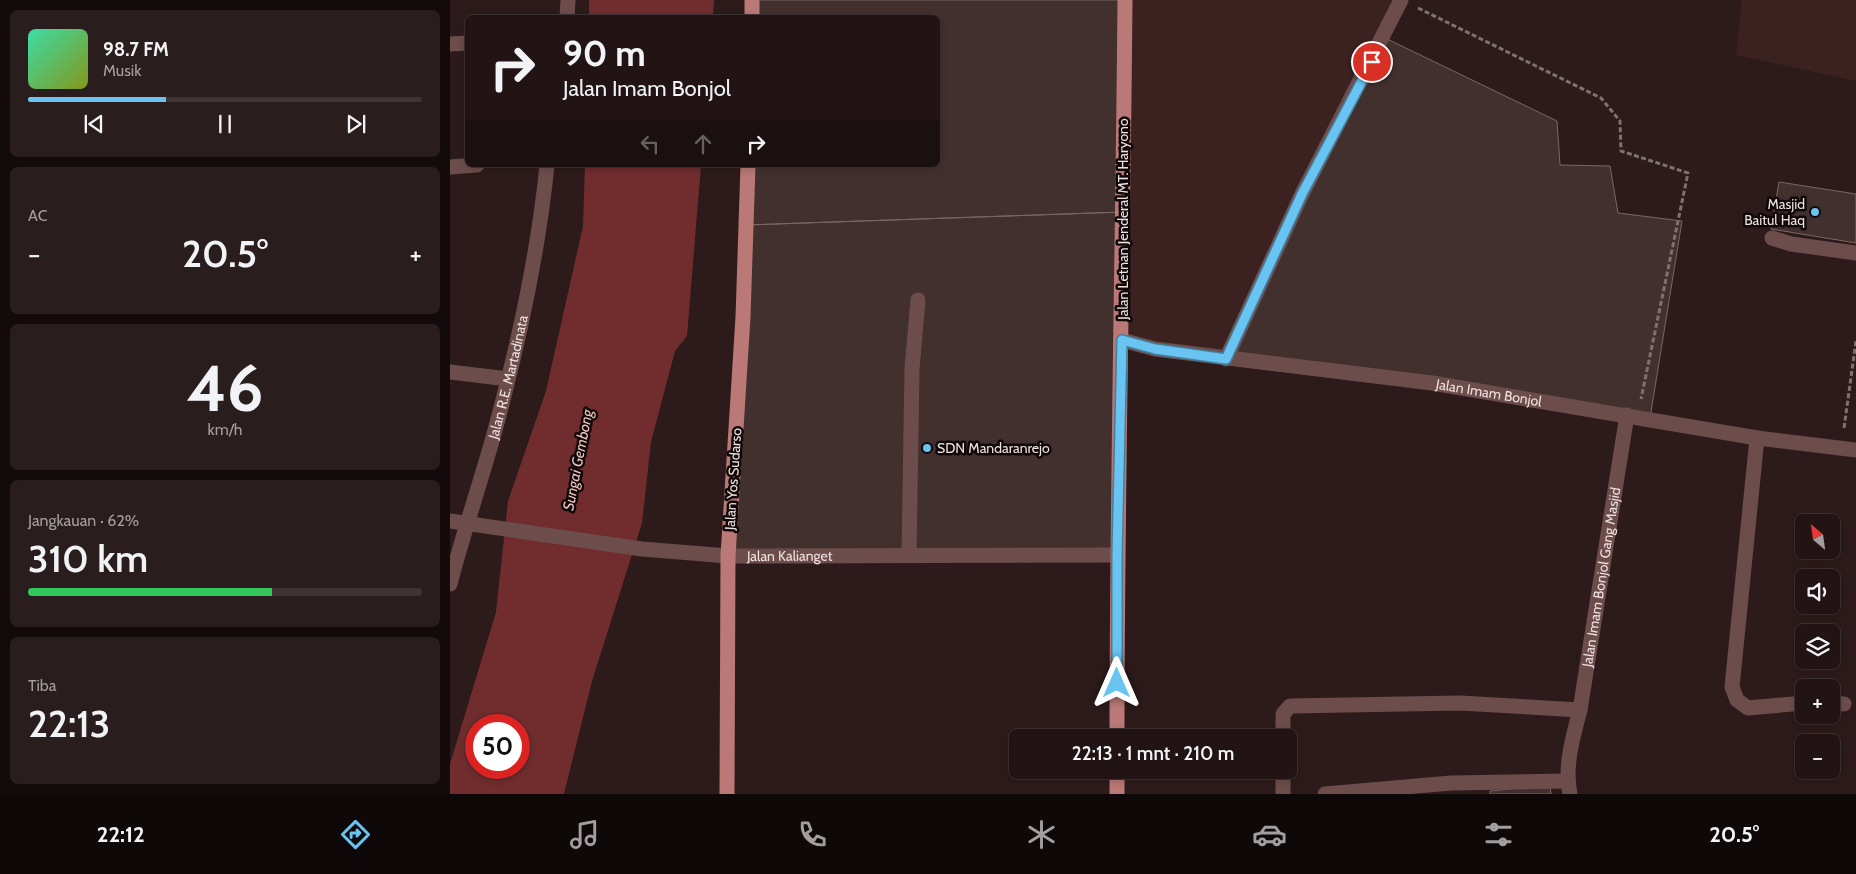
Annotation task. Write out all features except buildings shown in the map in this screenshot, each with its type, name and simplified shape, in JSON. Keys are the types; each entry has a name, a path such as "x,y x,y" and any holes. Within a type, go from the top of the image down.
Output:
{"main road":[{"path":"752,0 752,15"},
{"name":"Jalan Letnan Jenderal MT. Haryono","path":"1117,729 1117,555 1122,340 1125,0"},
{"name":"Jalan Yos Sudarso","path":"726,794 728,556 743,317 748,167"},
{"path":"1117,779 1117,794"}],"street":[{"path":"567,15 568,0"},
{"path":"1226,359 1302,194 1405,2"},
{"path":"450,44 465,44"},
{"path":"450,167 465,166"},
{"name":"Jalan R.E. Martadinata","path":"450,584 508,379 531,279 542,217 548,167"},
{"path":"1772,238 1791,244 1856,253"},
{"path":"909,555 912,369 918,300"},
{"name":"Jalan Imam Bonjol","path":"1122,340 1155,349 1432,383 1633,415 1757,438 1848,449"},
{"path":"450,372 508,379"},
{"name":"Jalan Imam Bonjol Gang Masjid","path":"1568,788 1572,739 1580,710 1633,415"},
{"path":"1757,438 1732,687 1737,700 1748,708 1795,704"},
{"name":"Jalan Kalianget","path":"450,521 642,549 728,556 1117,555"},
{"path":"1283,729 1283,714 1290,706 1460,703 1580,710"},
{"path":"1283,779 1283,794"},
{"path":"1324,794 1451,783 1568,788"}],"path":[{"path":"1405,2 1601,98 1620,121 1622,152 1688,172 1633,415"},
{"path":"1848,449 1856,341"}],"shaded area":[{"path":"1125,0 1401,0 1226,359 1122,340"},
{"path":"1742,0 1856,0 1856,81 1736,55"}],"water":[{"path":"589,0 714,0 713,15 589,15"},
{"name":"Sungai Gembong","path":"585,167 701,167 687,336 675,351 651,442 642,523 592,681 564,794 450,794 450,764 465,714 465,779 530,779 530,714 465,714 496,612 508,501 546,391 583,226"}],"place":[{"name":"Masjid Baitul Haq","path":"1815,212"},
{"name":"SDN Mandaranrejo","path":"927,448"}],"route":[{"path":"1117,683 1117,555 1122,340 1155,349 1226,359 1302,194 1372,62"}]}
